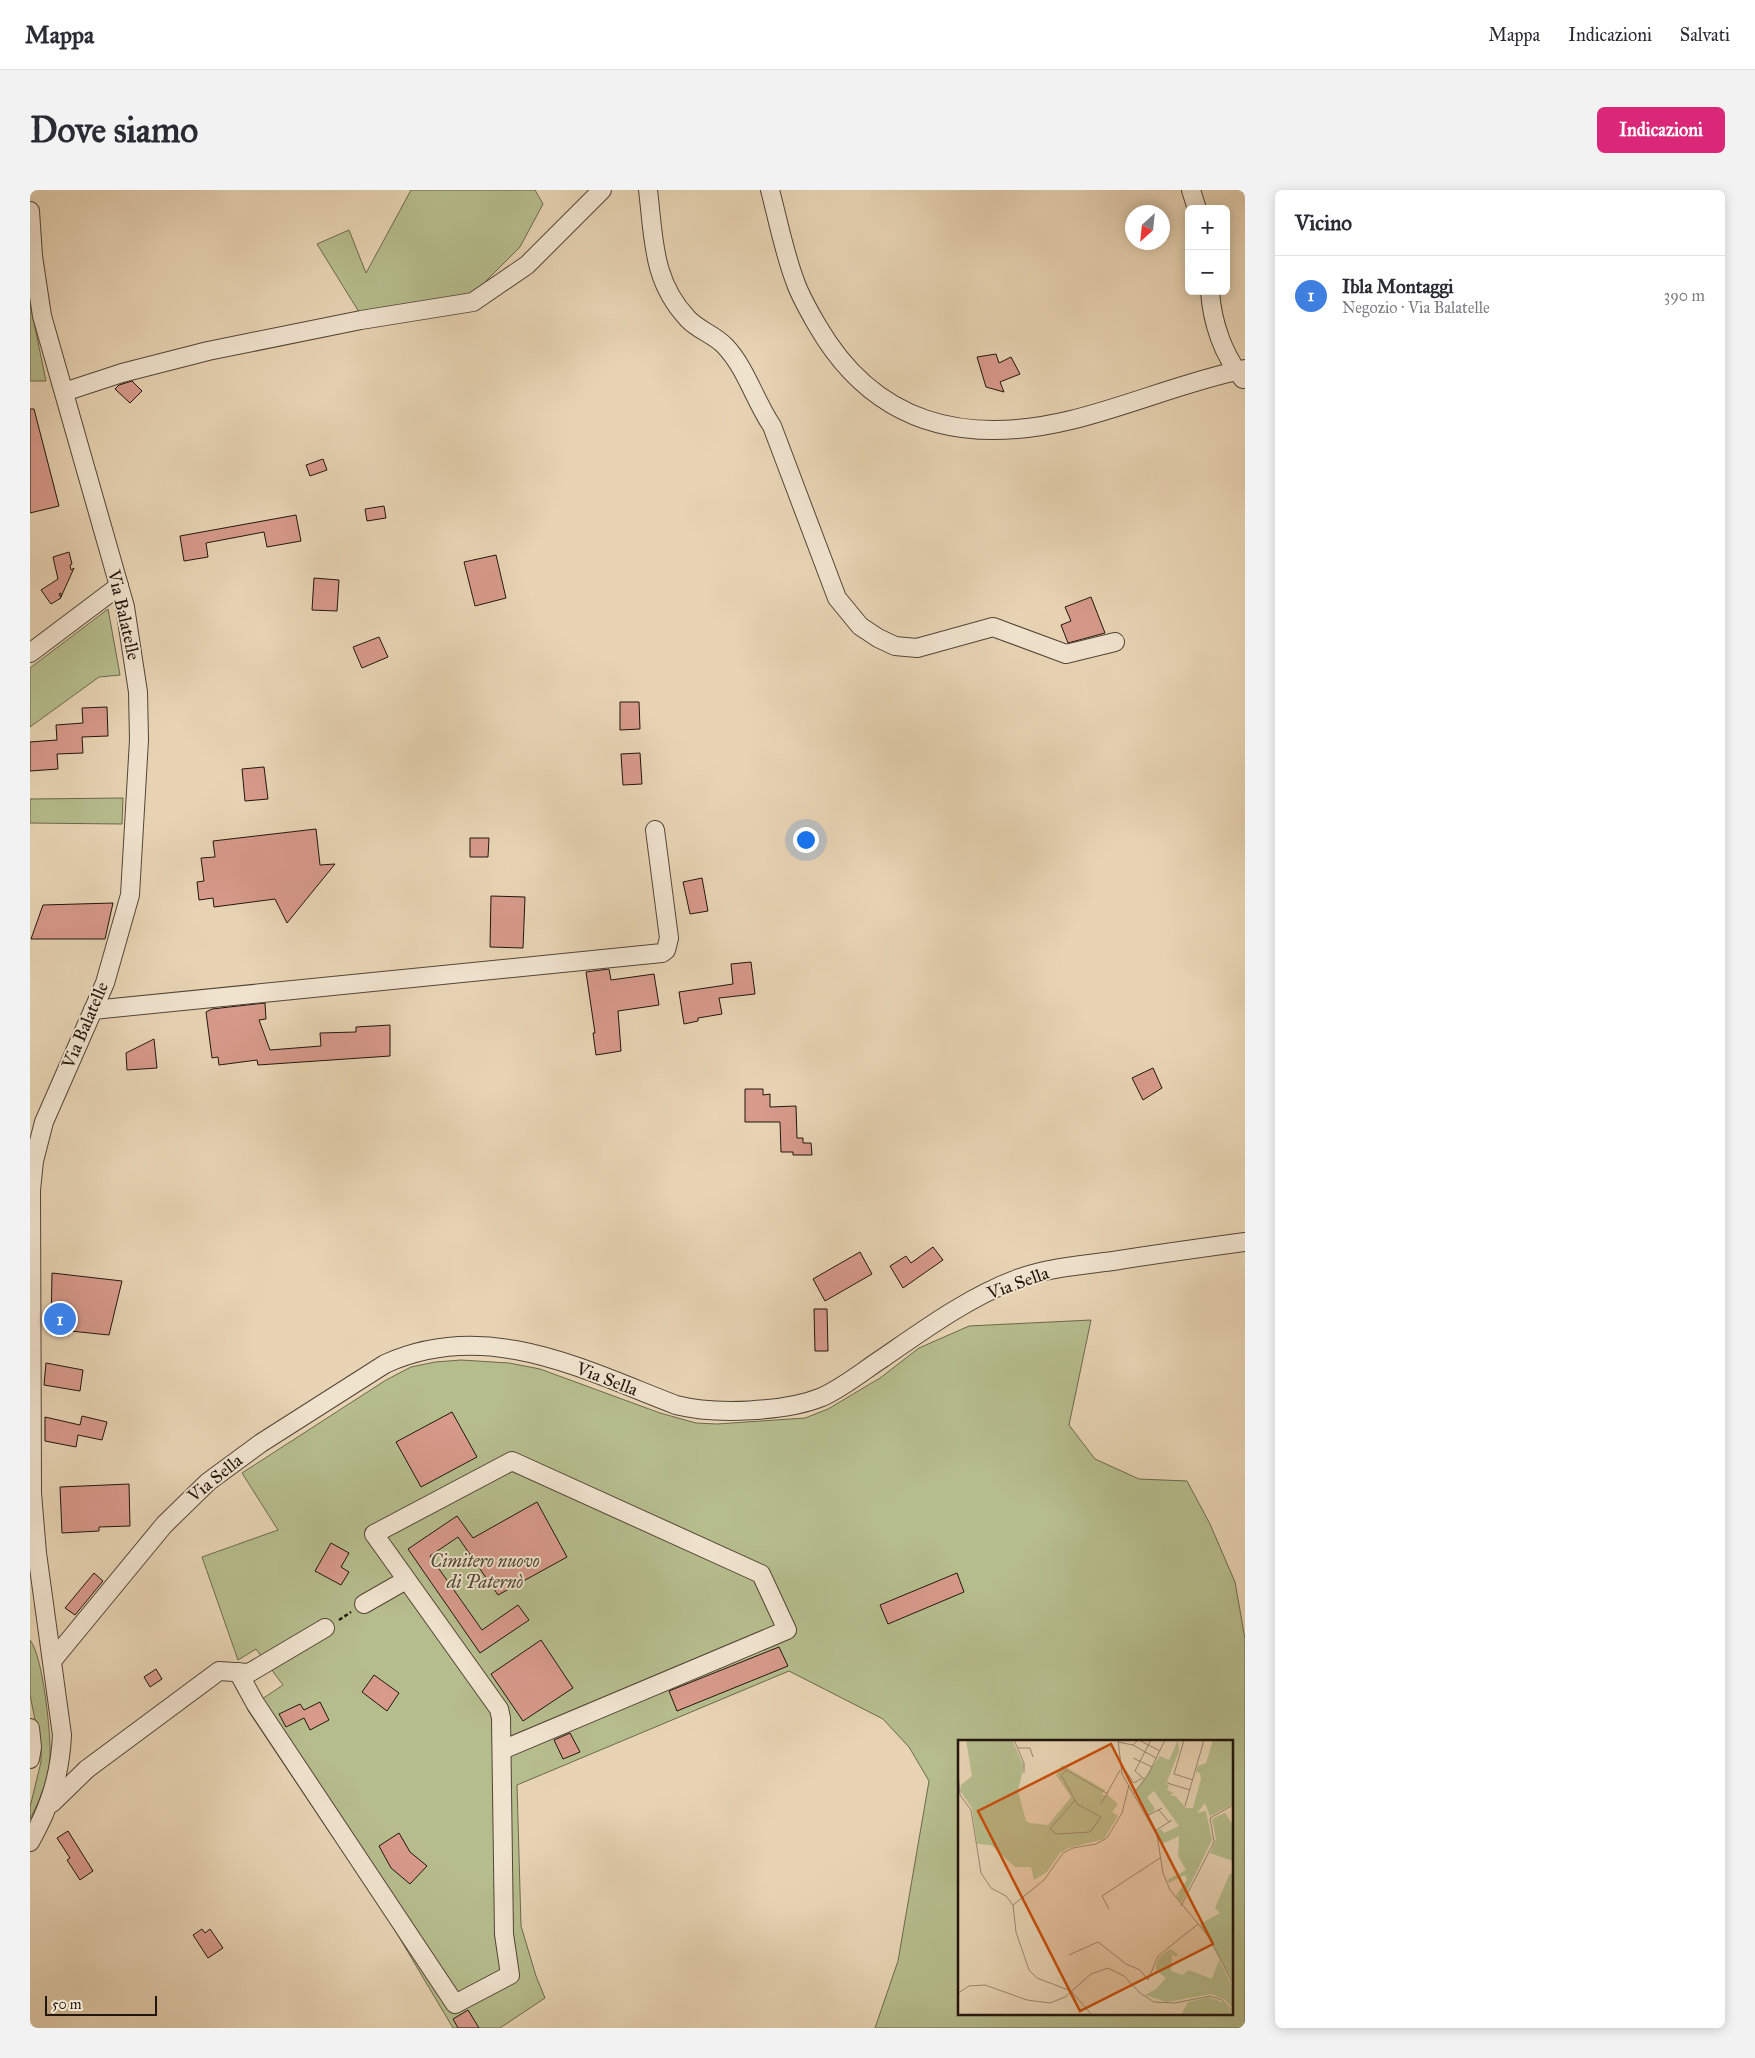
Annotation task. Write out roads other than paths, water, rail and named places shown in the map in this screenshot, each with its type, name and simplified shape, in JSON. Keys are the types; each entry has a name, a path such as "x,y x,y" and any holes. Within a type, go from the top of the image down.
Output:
{"street":[{"path":"64,392 122,373 208,351 360,320 474,302 527,266 602,190"},
{"path":"648,190 658,271 671,298 689,320 725,345 737,362 759,406 772,426 837,598 860,626 895,646 917,648 964,633 993,627 1066,654 1115,642"},
{"path":"770,190 795,283 833,352 855,377 882,400 916,418 952,427 994,430 1030,428 1071,420 1242,374 1214,323 1210,295"},
{"path":"1191,190 1196,205"},
{"name":"Via Balatelle","path":"30,211 33,256 42,316 119,586 133,649 138,692 139,740 130,896 105,984 44,1122 34,1161 31,1190 32,1493 35,1588 38,1625 52,1662 62,1735 61,1764 49,1805 30,1842"},
{"path":"30,653 119,586"},
{"path":"93,1010 662,953 666,950 669,938 655,830"},
{"name":"Via Sella","path":"52,1662 164,1525 208,1482 261,1443 385,1364 403,1356 438,1346 458,1345 508,1348 534,1353 568,1364 676,1405 695,1410 735,1410 783,1406 822,1396 841,1387 922,1331 997,1287 1020,1278 1054,1269 1245,1242"},
{"path":"238,1672 255,1703 455,2004 510,1975 504,1934 502,1750 499,1709 374,1534 512,1461 761,1574 787,1630 502,1750"},
{"path":"364,1604 406,1580"},
{"path":"49,1805 87,1769 209,1678 220,1671 249,1673 325,1628"},
{"path":"30,1728 32,1747 30,1759"}],"place":[{"name":"Ibla Montaggi","path":"60,1319"}],"park label":[{"name":"Cimitero nuovo di Paternò","path":"485,1571"}]}
